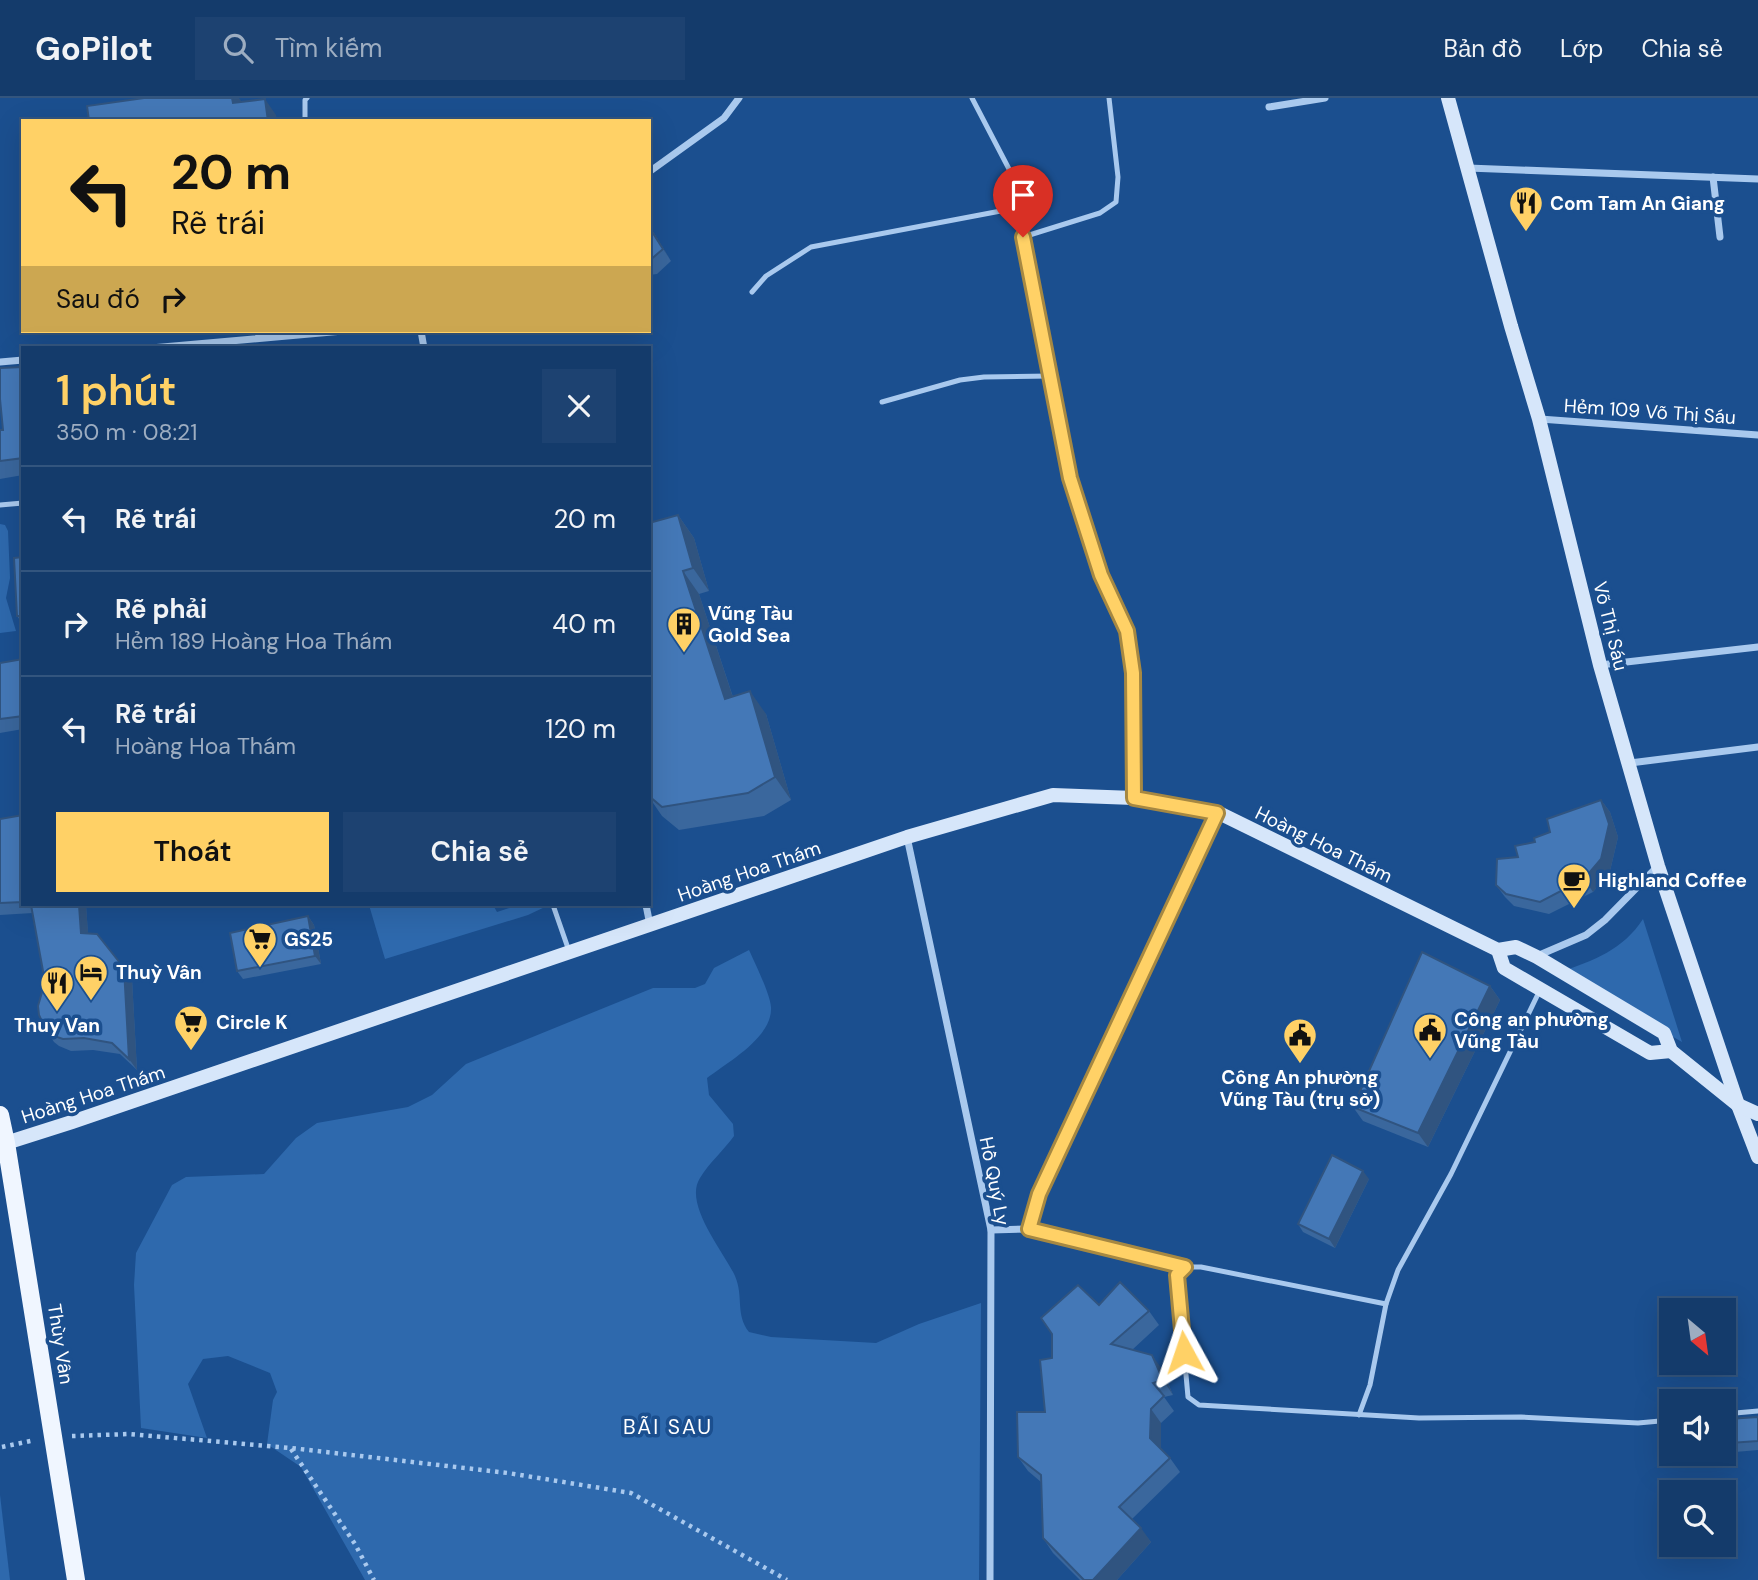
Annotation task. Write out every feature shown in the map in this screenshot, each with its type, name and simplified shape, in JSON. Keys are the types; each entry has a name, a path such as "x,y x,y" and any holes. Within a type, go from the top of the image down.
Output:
{"main road":[{"name":"Võ Thị Sáu","path":"1448,98 1539,419 1600,665 1658,866 1758,1157"},
{"name":"Hoàng Hoa Thám","path":"6,1143 98,1114 907,837 1053,795 1134,798 1217,813 1498,950 1516,947 1664,1033 1671,1051 1738,1105 1758,1114"},
{"name":"Hoàng Hoa Thám","path":"1498,950 1504,968 1650,1053 1671,1051"},
{"name":"Thùy Vân","path":"0,1115 76,1580"}],"street":[{"path":"651,171 724,118 738,98"},
{"path":"1269,107 1325,98"},
{"path":"1468,169 1758,179"},
{"path":"1713,177 1720,237"},
{"path":"1023,237 1070,478 1101,575 1127,631 1133,673 1134,798"},
{"path":"172,346 310,333"},
{"path":"0,362 21,360"},
{"name":"Hẻm 109 Võ Thị Sáu","path":"1539,419 1758,435"},
{"path":"1600,665 1758,647"},
{"path":"1630,763 1758,747"},
{"name":"Hồ Quý Ly","path":"907,837 990,1230 990,1580"},
{"path":"1537,957 1586,934 1605,920 1658,866"},
{"path":"646,906 650,925"},
{"path":"990,1230 1029,1229"}],"lane":[{"path":"305,119 307,98"},
{"path":"972,98 1021,192 1016,215 1023,237 1100,213 1116,202 1118,177 1108,98"},
{"path":"752,292 766,276 811,247 1006,210 1016,215"},
{"path":"882,402 960,380 1049,376"},
{"path":"0,505 21,503"},
{"path":"1217,813 1039,1194 1029,1229 1185,1267 1201,1267 1386,1304"},
{"path":"553,906 569,951"},
{"path":"1359,1415 1370,1385 1386,1304 1398,1270 1451,1174 1540,989"},
{"path":"1185,1267 1177,1275 1188,1397 1199,1405 1419,1418 1521,1417 1638,1423 1659,1421"},
{"path":"1736,1413 1758,1411"}],"path":[{"path":"2,1447 54,1436 129,1434 291,1448 508,1473 631,1493 787,1580"},
{"path":"291,1448 355,1544 374,1580"}],"shaded area":[{"path":"0,524 5,525 8,531 10,578 6,598 16,631 0,633"},
{"path":"369,906 494,906 497,912 516,906 547,906 528,915 385,959"},
{"path":"1643,919 1682,1042 1561,972 1607,953 1626,939"},
{"path":"749,950 768,994 770,1018 765,1029 748,1048 707,1078 709,1095 733,1124 734,1136 700,1178 696,1189 701,1214 735,1276 742,1319 749,1332 771,1337 876,1343 919,1324 981,1303 979,1580 365,1580 301,1467 267,1444 273,1400 277,1392 270,1373 228,1356 203,1359 188,1384 207,1438 141,1428 134,1285 136,1253 172,1185 186,1177 264,1174 296,1138 317,1123 408,1107 432,1095 466,1064 653,988 695,988 705,984 714,968"},
{"path":"0,1495 10,1580 0,1580"}],"building":[{"path":"144,98 232,98 233,103 265,99 268,119 89,119 87,106"},
{"path":"651,230 663,249 651,259"},
{"path":"21,367 21,458 0,461 0,430 3,430 0,368"},
{"name":"Vũng Tàu Gold Sea","path":"678,515 693,568 683,571 725,699 750,691 775,777 748,793 662,807 651,798 651,522"},
{"path":"21,557 21,616 17,616 14,558"},
{"path":"21,659 21,716 0,719 0,663"},
{"path":"1601,800 1609,824 1601,859 1584,879 1540,902 1506,894 1496,885 1497,859 1518,857 1515,846 1535,842 1534,838 1550,832 1547,819"},
{"path":"21,815 21,902 0,903 0,819"},
{"name":"Thuỳ Vân","path":"31,906 79,906 81,933 97,934 124,968 129,1059 112,1043 84,1038 63,1039 51,1035 39,1015 38,1006 45,982"},
{"path":"308,916 315,956 237,971 230,933"},
{"name":"Công an phường Vũng Tàu","path":"1422,952 1490,986 1418,1133 1353,1107"},
{"path":"1332,1155 1363,1171 1329,1239 1298,1224"},
{"path":"1120,1282 1149,1311 1111,1344 1152,1355 1163,1380 1153,1383 1164,1396 1151,1409 1150,1438 1170,1458 1119,1507 1141,1528 1093,1580 1084,1580 1043,1538 1041,1475 1018,1457 1017,1412 1045,1412 1040,1360 1052,1358 1052,1334 1041,1318 1078,1285 1099,1305"},
{"path":"1758,1417 1758,1441 1736,1443 1736,1418"}],"place":[{"name":"Com Tam An Giang","path":"1526,233"},
{"name":"Vũng Tàu Gold Sea","path":"684,654"},
{"name":"Highland Coffee","path":"1574,910"},
{"name":"GS25","path":"260,969"},
{"name":"Thuỳ Vân","path":"91,1002"},
{"name":"Thuy Van","path":"57,1013"},
{"name":"Circle K","path":"191,1052"},
{"name":"Công an phường Vũng Tàu","path":"1430,1060"},
{"name":"Công An phường Vũng Tàu (trụ sở)","path":"1300,1065"}],"district":[{"name":"BÃI SAU","path":"668,1427"}],"route":[{"path":"1023,237 1070,478 1101,575 1127,631 1133,673 1134,798 1217,813 1039,1194 1029,1229 1185,1267 1177,1275 1184,1352"}]}
